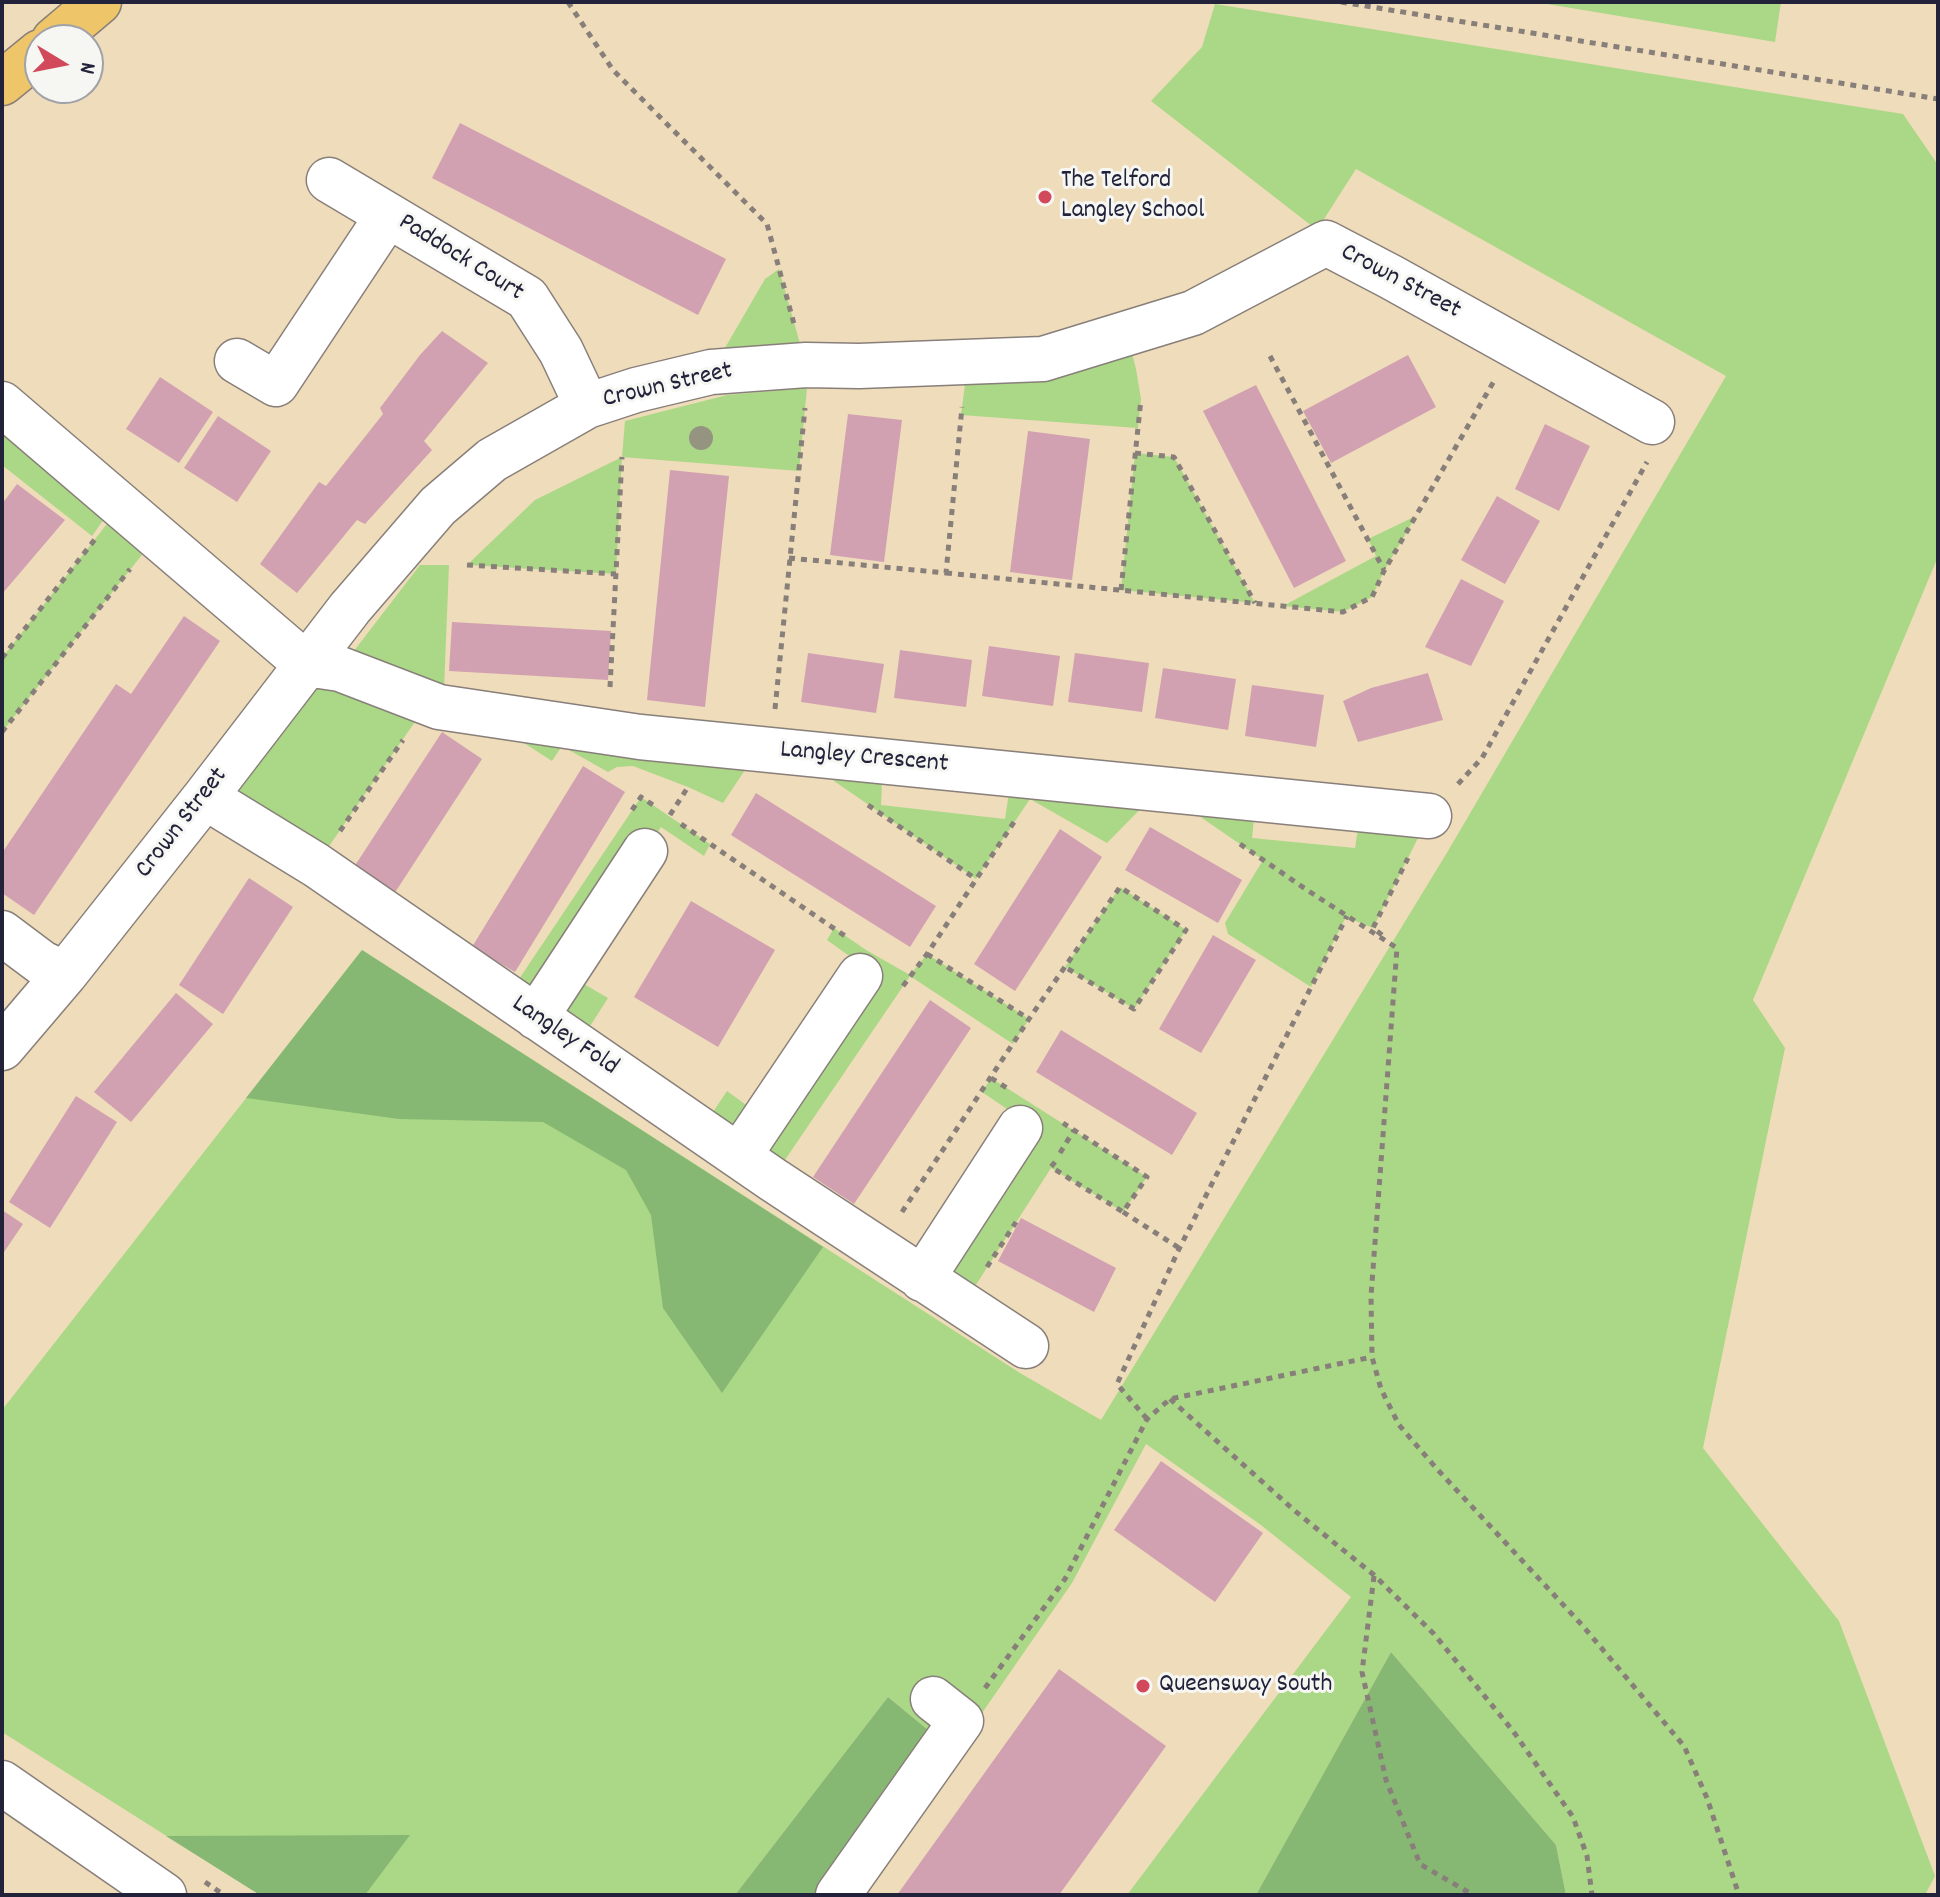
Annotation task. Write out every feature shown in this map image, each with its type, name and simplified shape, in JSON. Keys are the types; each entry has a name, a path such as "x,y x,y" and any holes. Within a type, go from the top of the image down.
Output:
{"main road":[{"path":"73,24 99,2"},
{"path":"2,83 24,65"}],"street":[{"name":"Paddock Court","path":"329,180 527,298 561,351 587,406"},
{"path":"237,361 276,384 388,215"},
{"name":"Crown Street","path":"2,1048 65,974 205,797 350,608 438,506 492,460 587,406 636,390 711,372 806,365 1043,359 1193,313 1326,243 1652,422"},
{"path":"2,404 306,664"},
{"name":"Langley Crescent","path":"306,664 340,669 439,707 607,732 1429,816"},
{"name":"Langley Fold","path":"205,797 316,865 739,1156 1026,1346"},
{"path":"536,1017 635,836"},
{"path":"2,933 42,963 65,974"},
{"path":"739,1156 872,963"},
{"path":"922,1279 1017,1110"},
{"path":"838,1895 947,1710"},
{"path":"2,1783 164,1895"}],"path":[{"path":"568,2 613,70 767,224 806,365 807,388 771,750"},
{"path":"1341,2 1938,99"},
{"path":"789,558 1343,612 1372,597 1514,346"},
{"path":"1270,356 1384,571"},
{"path":"1121,590 1141,399"},
{"path":"946,573 962,404"},
{"path":"1397,948 1373,928 1429,816 1482,758 1646,467 1652,422"},
{"path":"1135,453 1174,457 1255,603"},
{"path":"607,732 622,457"},
{"path":"2,658 121,506"},
{"path":"2,732 156,537"},
{"path":"467,565 616,574"},
{"path":"316,865 428,703"},
{"path":"902,988 1038,786 1040,776"},
{"path":"635,836 641,797 872,963 910,976"},
{"path":"860,799 976,879"},
{"path":"1238,842 1397,948"},
{"path":"877,1249 1029,1019 1120,887 1186,930 1134,1009 1065,967"},
{"path":"1147,1419 1117,1384 1179,1249 1347,916"},
{"path":"1397,948 1371,1296 1372,1357 1381,1389 1399,1425 1582,1625 1684,1746 1719,1828 1739,1895"},
{"path":"927,954 1029,1019"},
{"path":"991,1078 1017,1110"},
{"path":"1062,1123 1147,1177 1123,1212"},
{"path":"1074,1130 1051,1167 1179,1249"},
{"path":"963,1305 1019,1217"},
{"path":"947,1710 1065,1579 1147,1419 1170,1399 1372,1357"},
{"path":"1170,1399 1295,1511 1374,1575 1434,1634 1513,1731 1573,1817 1587,1856 1592,1895"},
{"path":"1374,1575 1362,1672 1386,1780 1420,1864 1473,1895"}],"green space":[{"path":"1535,2 1781,2 1775,42"},
{"path":"1215,4 1903,114 1938,165 1937,559 1753,1000 1785,1048 1703,1448 1839,1621 1935,1876 1925,1895 1566,1895 1556,1845 1391,1652 1256,1895 1127,1895 1351,1597 1261,1525 1146,1444 1072,1583 955,1752 888,1697 735,1895 260,1895 2,1732 2,1410 362,950 1020,1373 1101,1420 1448,851 1726,376 1356,169 1317,230 1151,101 1202,47"},
{"path":"779,269 806,365 711,372 765,279"},
{"path":"1127,333 1141,399 1138,428 961,415 968,362"},
{"path":"807,388 799,471 622,457 625,421 727,395"},
{"path":"2,416 109,512 92,536 2,465"},
{"path":"1135,453 1174,457 1255,603 1121,590"},
{"path":"622,457 616,574 467,565 535,500"},
{"path":"121,506 156,537 2,732 2,658"},
{"path":"1416,516 1372,597 1343,612 1283,606 1376,556 1368,539"},
{"path":"420,565 449,565 444,689 428,703 316,865 205,797 306,664 340,669"},
{"path":"510,734 749,764 723,803 633,766 617,767 608,772 562,746 552,761"},
{"path":"883,761 881,805 1005,819 1012,773 1256,799 1252,838 1355,848 1361,809 1429,816 1373,928 1346,917 1311,987 1228,934 1225,923 1263,860 1160,789 1107,843 1030,799 976,879 821,772"},
{"path":"641,797 710,844 704,856 661,827 565,973 608,998 578,1045 507,997"},
{"path":"1120,887 1186,930 1134,1009 1065,967"},
{"path":"834,928 910,975 927,954 1029,1019 1013,1044 910,976 772,1179 701,1130 727,1091 764,1118 862,965 827,940"},
{"path":"362,950 823,1247 722,1393 663,1308 651,1215 626,1170 543,1122 399,1119 246,1098"},
{"path":"991,1078 1147,1177 1123,1212 1051,1168 963,1305 938,1290 1038,1130 982,1092"},
{"path":"1391,1652 1556,1845 1566,1895 1256,1895"},
{"path":"888,1697 955,1752 849,1895 735,1895"},
{"path":"410,1835 365,1895 260,1895 166,1836"}],"building":[{"path":"460,123 726,259 698,315 432,178"},
{"path":"442,331 488,363 424,441 432,450 365,524 357,520 297,593 260,564 319,482 326,486 383,414 380,408"},
{"path":"1408,355 1436,407 1331,463 1303,411"},
{"path":"160,377 213,412 179,463 126,429"},
{"path":"1256,385 1346,561 1294,588 1203,411"},
{"path":"848,414 902,420 884,562 830,555"},
{"path":"218,416 271,451 237,502 184,468"},
{"path":"1545,424 1590,446 1559,511 1515,489"},
{"path":"1028,431 1090,439 1072,580 1010,572"},
{"path":"670,470 729,476 705,707 647,700"},
{"path":"17,484 65,520 2,594 2,504"},
{"path":"1497,496 1540,521 1505,584 1461,560"},
{"path":"1461,579 1504,601 1471,666 1425,647"},
{"path":"184,616 220,641 34,915 2,893 2,853 116,684 131,694"},
{"path":"452,622 611,631 608,680 449,671"},
{"path":"989,646 1060,656 1053,706 982,696"},
{"path":"900,650 972,660 966,707 894,698"},
{"path":"808,653 884,664 876,713 801,702"},
{"path":"1075,653 1149,663 1142,712 1068,702"},
{"path":"1163,668 1236,679 1228,730 1155,718"},
{"path":"1428,673 1443,720 1358,742 1343,701 1371,688"},
{"path":"1252,685 1324,695 1316,747 1245,736"},
{"path":"442,732 482,759 394,894 354,867"},
{"path":"583,766 625,792 515,972 472,947"},
{"path":"756,793 936,906 910,947 731,835"},
{"path":"1150,827 1242,880 1218,923 1125,870"},
{"path":"1060,829 1102,857 1015,991 974,964"},
{"path":"249,878 293,907 223,1014 179,985"},
{"path":"691,901 775,950 718,1047 634,997"},
{"path":"1213,935 1256,960 1201,1053 1159,1029"},
{"path":"176,993 213,1024 131,1122 94,1092"},
{"path":"930,1000 971,1028 854,1204 813,1177"},
{"path":"1061,1030 1197,1113 1172,1155 1036,1072"},
{"path":"76,1096 117,1122 50,1228 9,1202"},
{"path":"2,1210 23,1224 2,1255"},
{"path":"1021,1218 1116,1268 1094,1312 998,1261"},
{"path":"1161,1461 1263,1533 1215,1602 1114,1530"},
{"path":"1059,1669 1166,1746 1059,1895 897,1895"}],"place":[{"name":"The Telford Langley School","path":"1045,197"},
{"name":"Queensway South","path":"1143,1686"}]}
